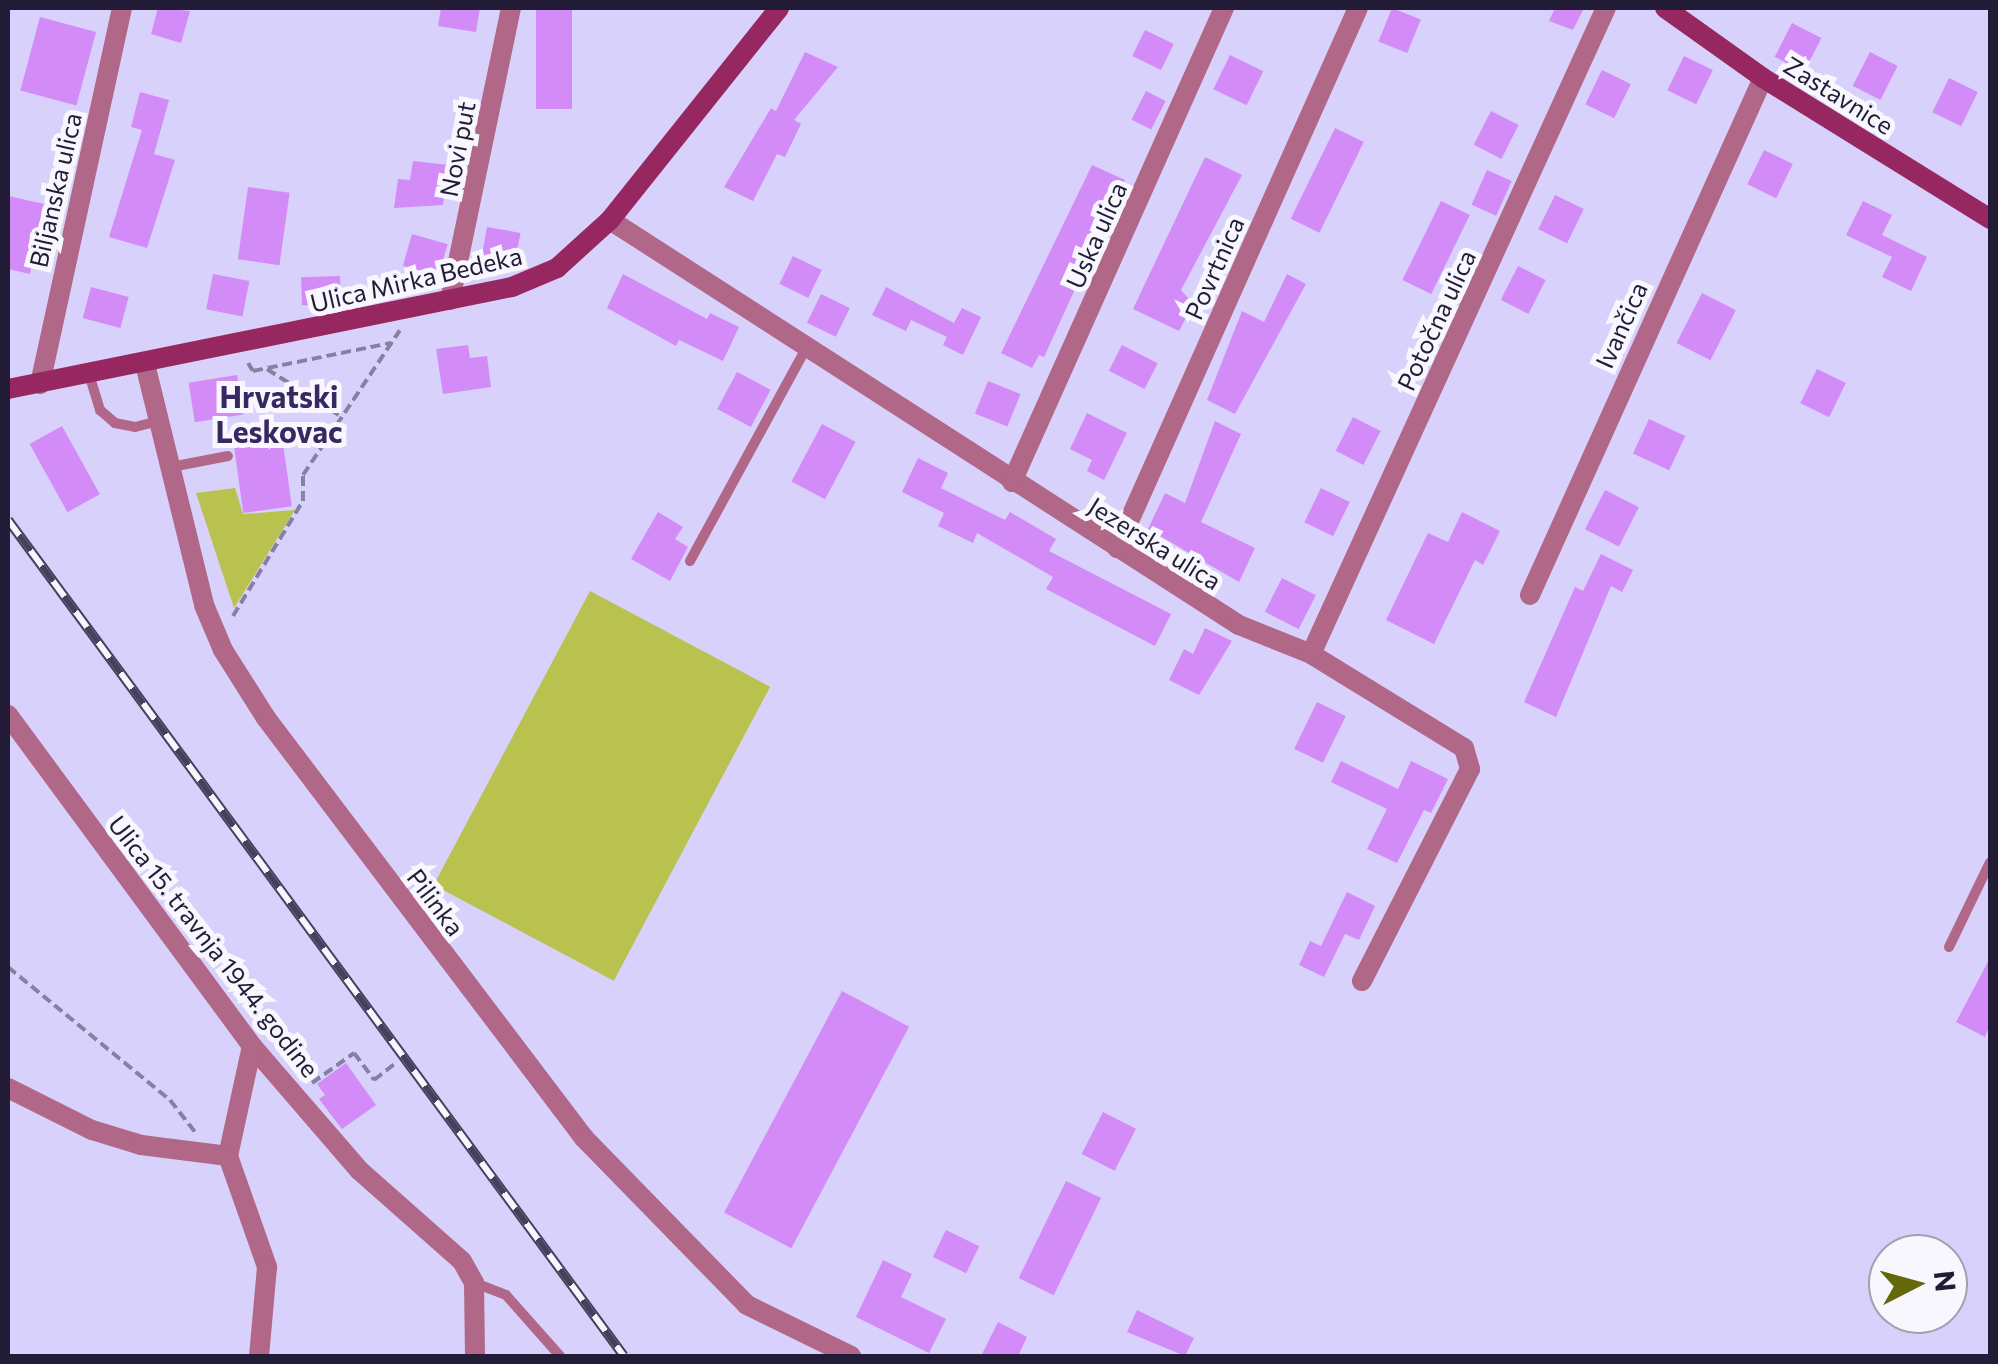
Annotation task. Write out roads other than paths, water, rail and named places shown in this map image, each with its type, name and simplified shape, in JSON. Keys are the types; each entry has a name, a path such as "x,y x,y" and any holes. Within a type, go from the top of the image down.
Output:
{"main road":[{"name":"Ulica Mirka Bedeka","path":"8,389 512,288 557,268 610,220 779,8"},
{"name":"Zastavnice","path":"1665,8 1763,78 1990,220"}],"street":[{"name":"Biljanska ulica","path":"40,384 122,8"},
{"name":"Novi put","path":"450,300 511,8"},
{"name":"Uska ulica","path":"1012,482 1224,8"},
{"name":"Povrtnica","path":"1116,548 1358,8"},
{"name":"Potočna ulica","path":"1311,654 1606,8"},
{"name":"Ivančica","path":"1530,594 1763,78"},
{"name":"Jezerska ulica","path":"610,220 805,350 1238,625 1311,654 1464,748 1470,770 1362,981"},
{"name":"Pilinka","path":"145,364 204,605 223,650 266,718 584,1138 747,1305 851,1356"},
{"name":"Ulica 15. travnja 1944. godine","path":"8,716 252,1046 359,1170 462,1260 474,1282"},
{"path":"252,1046 219,1154 267,1267 260,1356"},
{"path":"8,1088 92,1130 140,1145 219,1154"},
{"path":"474,1282 475,1356"}],"lane":[{"path":"690,561 805,350"},
{"path":"89,374 100,410 115,423 135,427 158,421"},
{"path":"170,467 228,456"},
{"path":"1949,947 1990,862"},
{"path":"474,1282 506,1295 560,1356"}],"railway":[{"path":"8,520 624,1356"}],"district":[{"name":"Hrvatski Leskovac","path":"279,413"}]}
